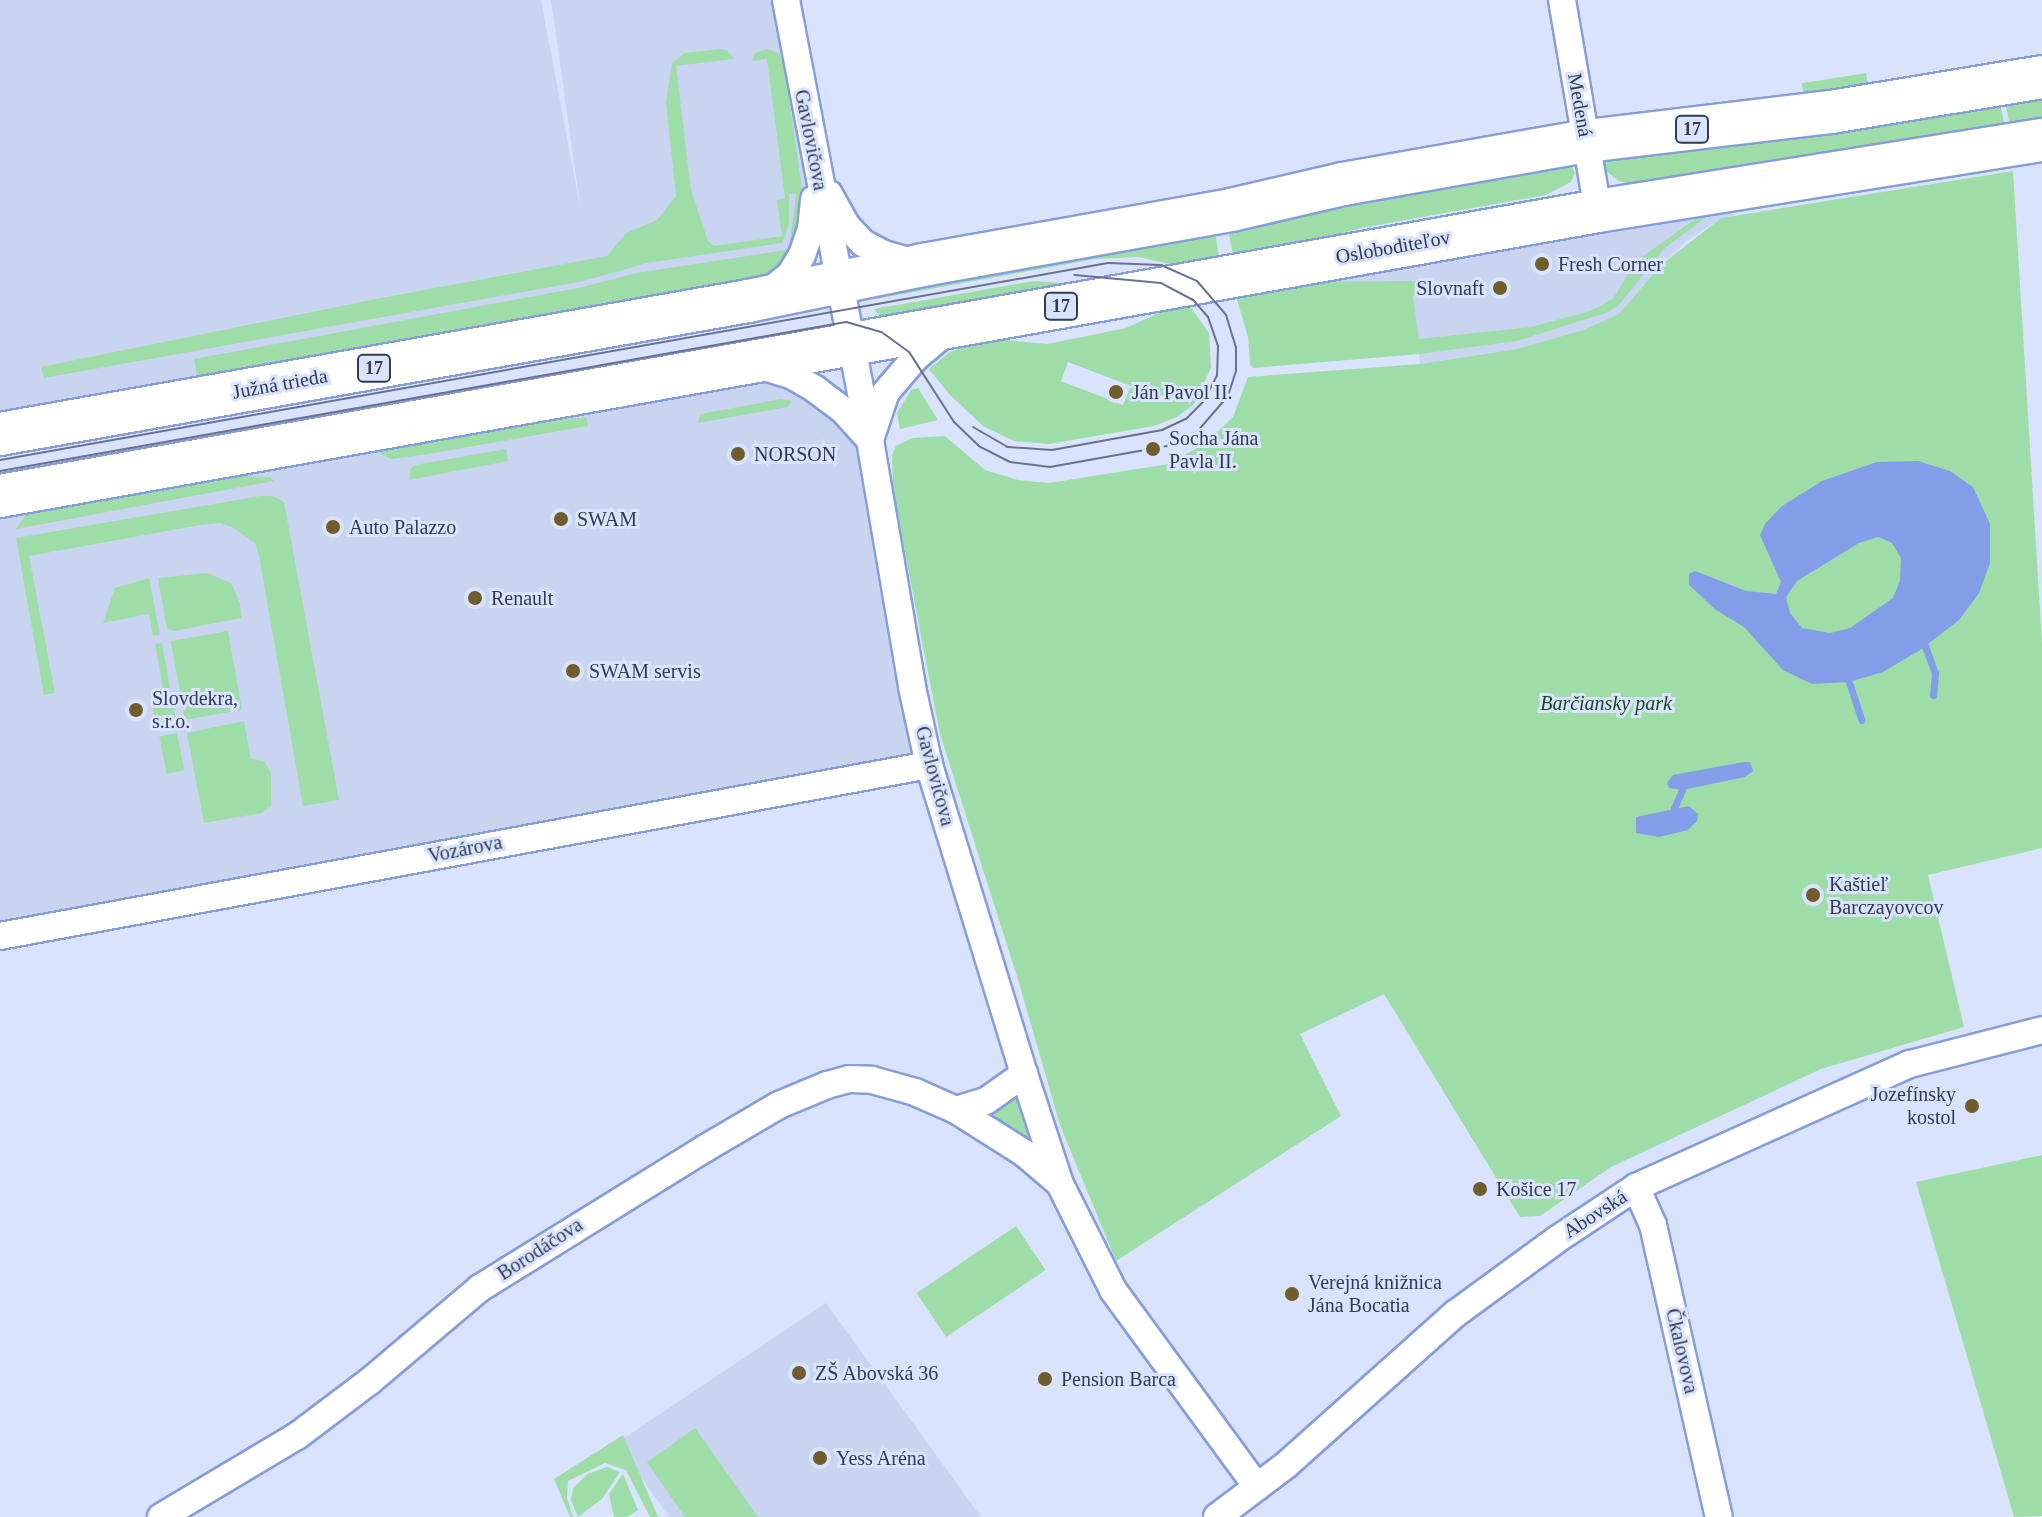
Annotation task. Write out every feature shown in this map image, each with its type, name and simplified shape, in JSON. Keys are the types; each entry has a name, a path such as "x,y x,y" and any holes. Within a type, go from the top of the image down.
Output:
{"main road":[{"name":"17","path":"748,301 923,265 1587,141 1831,112 2042,77"},
{"name":"Osloboditeľov","path":"746,362 1598,211 2042,140"},
{"name":"Južná trieda","path":"0,434 748,301"},
{"name":"17","path":"0,496 746,362"}],"street":[{"name":"Gavlovičova","path":"786,0 816,172 870,440 904,646 929,765 1024,1074 1060,1184 1113,1290 1257,1487"},
{"name":"Medená","path":"1562,0 1598,211"},
{"path":"816,172 847,226 863,243 884,254 923,265"},
{"path":"748,301 778,286 797,265 811,229 816,172"},
{"path":"870,440 877,411 899,375 955,325"},
{"path":"746,362 791,375 815,389 844,411 870,440"},
{"name":"Vozárova","path":"0,936 929,765"},
{"name":"Abovská","path":"1217,1517 1257,1487 1465,1306 1636,1187 1910,1064 2042,1030"},
{"path":"956,1110 986,1101 1024,1074"},
{"name":"Borodáčova","path":"161,1517 297,1436 370,1381 480,1288 620,1199 779,1105 849,1079 872,1080 915,1092 956,1110 1024,1153 1060,1184"},
{"name":"Čkalovova","path":"1636,1187 1653,1225 1719,1517"}],"shaded area":[{"path":"0,0 541,0 581,212 551,0 771,0 816,172 790,275 0,434"},
{"path":"1729,189 1734,216 1721,218 1687,241 1661,265 1619,314 1583,330 1517,349 1420,364 1412,286 1283,287"},
{"path":"791,375 870,440 929,765 0,936 0,496"},
{"name":"ZŠ Abovská 36","path":"826,1303 981,1517 669,1517 617,1443"}],"green space":[{"path":"768,49 780,54 786,77 802,189 799,240 790,241 796,194 789,194 789,224 782,243 647,263 584,281 44,378 41,367 607,256 626,233 657,220 676,196 666,102 672,63 685,53 727,50 734,59 676,66 691,190 708,241 714,246 782,236 777,200 785,198 767,59 752,61 755,53"},
{"path":"1866,73 1869,91 1805,101 1802,83"},
{"path":"2042,90 2042,122 2010,127 2004,96"},
{"path":"1999,97 2005,128 1643,188 1619,181 1602,168 1600,160"},
{"path":"1571,164 1575,173 1571,182 1546,195 1361,228 1234,261 1228,229 1353,196"},
{"name":"Barčiansky park","path":"2013,171 2042,643 2042,848 1928,875 1964,1027 1821,1069 1611,1167 1540,1216 1520,1217 1384,994 1300,1034 1341,1116 1116,1261 1060,1125 1019,983 940,734 893,490 892,455 896,446 912,438 945,436 985,470 1018,480 1049,483 1168,464 1206,443 1233,417 1248,377 1420,364 1517,349 1583,330 1619,314 1661,265 1721,218"},
{"path":"1707,211 1713,212 1665,248 1618,306 1606,313 1517,341 1420,354 1253,368 1250,364 1248,337 1235,293 1301,282 1417,281 1428,284 1432,294 1413,296 1419,339 1531,327 1590,311 1613,299 1636,261"},
{"path":"1215,231 1220,264 1179,266 1138,257 1095,259 876,299 881,294"},
{"path":"793,249 779,266 754,283 199,386 194,359 583,287 636,273"},
{"path":"1034,281 1098,285 882,318 874,309"},
{"path":"1189,305 1209,333 1211,368 1194,404 1177,417 1154,426 1049,444 1014,441 983,426 949,394 929,369 949,353 971,343 997,339 1047,344 1126,328 1174,306","holes":["1068,362 1131,386 1123,405 1061,381"]},
{"path":"918,388 938,420 900,429 897,413 911,390"},
{"path":"781,399 792,401 788,407 698,423 700,414"},
{"path":"586,417 588,426 422,455 391,459 373,449 439,432"},
{"path":"506,449 508,461 409,480 411,468 415,465"},
{"path":"214,475 270,477 274,481 16,529 27,513 75,496"},
{"path":"273,496 284,502 339,800 303,806 259,556 255,543 232,527 220,523 200,525 29,556 55,693 44,695 16,538"},
{"path":"207,573 231,583 240,603 241,618 174,631 167,629 158,578"},
{"path":"149,578 160,635 153,636 149,614 103,623 115,588"},
{"path":"228,631 242,710 185,720 171,641"},
{"path":"162,643 176,722 156,726 150,693 163,690 155,644"},
{"path":"244,721 251,759 264,761 271,773 271,806 262,813 204,823 187,733"},
{"path":"177,733 184,770 167,774 159,736"},
{"path":"1017,1089 1032,1139 991,1119"},
{"path":"2042,1155 2042,1516 2014,1517 1916,1182"},
{"path":"1016,1226 1046,1270 946,1337 917,1293"},
{"path":"695,1428 758,1517 685,1517 647,1462"},
{"path":"623,1435 658,1517 650,1517 626,1470 605,1463 568,1481 567,1498 573,1517 570,1517 554,1479"},
{"path":"607,1467 620,1472 602,1499 578,1517 571,1500 573,1488 588,1474"},
{"path":"623,1474 638,1510 627,1517 614,1517 609,1494"}],"water":[{"path":"1918,461 1950,471 1973,487 1990,524 1990,563 1979,593 1959,620 1920,650 1883,672 1849,682 1812,684 1783,670 1744,627 1716,610 1689,585 1689,574 1695,571 1746,591 1776,594 1781,582 1760,535 1765,524 1782,506 1822,481 1877,462","holes":["1878,537 1892,543 1901,558 1900,581 1893,598 1850,628 1830,633 1802,628 1790,613 1786,597 1797,581 1859,543"]},
{"path":"1750,762 1753,771 1745,777 1682,790 1669,788 1667,783 1673,775"},
{"path":"1689,806 1698,814 1697,821 1688,830 1659,837 1636,833 1636,817"}],"waterway":[{"path":"1925,646 1935,673 1933,695"},
{"path":"1849,682 1861,720"},
{"path":"1674,808 1682,790"}],"tram line":[{"path":"0,460 1108,263 1161,265 1197,281 1226,315 1236,347 1236,371 1228,396 1196,433 1167,446 1050,467 1010,462 979,446 954,422 909,352 881,332 846,322 0,471"},
{"path":"973,427 1007,447 1052,450 1162,430 1186,419 1204,401 1217,376 1218,346 1208,317 1193,300 1161,283 1074,275"}],"place":[{"name":"Fresh Corner","path":"1542,264"},
{"name":"Slovnaft","path":"1500,288"},
{"name":"Ján Pavol II.","path":"1116,392"},
{"name":"Socha Jána Pavla II.","path":"1153,449"},
{"name":"NORSON","path":"738,454"},
{"name":"SWAM","path":"561,519"},
{"name":"Auto Palazzo","path":"333,527"},
{"name":"Renault","path":"475,598"},
{"name":"SWAM servis","path":"573,671"},
{"name":"Slovdekra, s.r.o.","path":"136,710"},
{"name":"Kaštieľ Barczayovcov","path":"1813,895"},
{"name":"Jozefínsky kostol","path":"1972,1106"},
{"name":"Košice 17","path":"1480,1189"},
{"name":"Verejná knižnica Jána Bocatia","path":"1292,1294"},
{"name":"ZŠ Abovská 36","path":"799,1373"},
{"name":"Pension Barca","path":"1045,1379"},
{"name":"Yess Aréna","path":"820,1458"}]}
